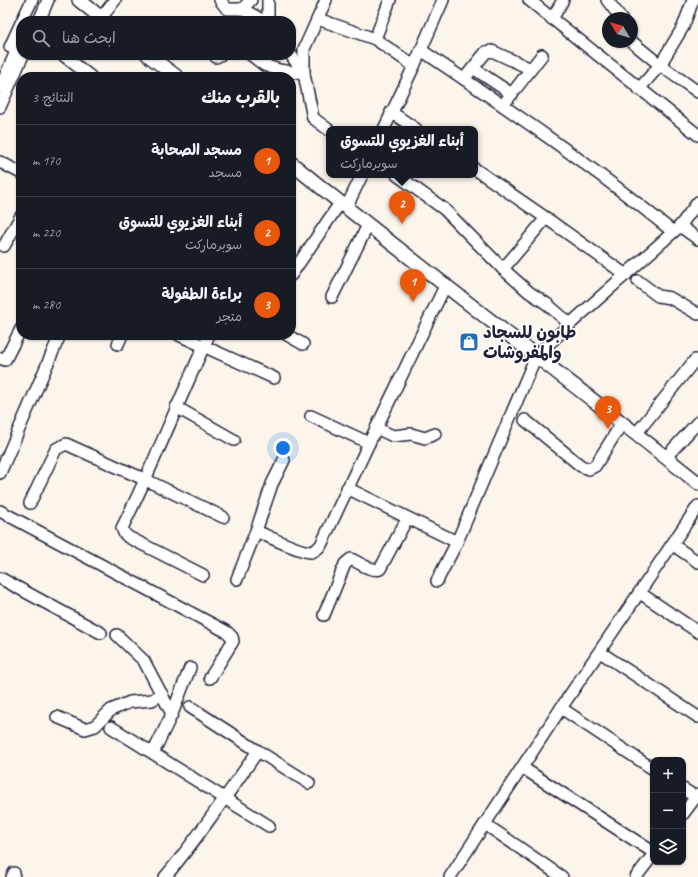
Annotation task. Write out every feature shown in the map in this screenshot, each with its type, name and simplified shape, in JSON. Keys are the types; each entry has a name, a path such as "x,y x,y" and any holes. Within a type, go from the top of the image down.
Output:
{"main road":[{"path":"79,0 99,16"},
{"path":"154,60 169,72"},
{"path":"296,167 698,483"}],"street":[{"path":"25,16 32,0"},
{"path":"31,16 38,0"},
{"path":"41,16 48,0"},
{"path":"105,16 115,0"},
{"path":"220,0 227,9 242,9 255,16"},
{"path":"242,9 251,0"},
{"path":"268,0 268,16"},
{"path":"326,0 304,48 304,74 314,118 326,128"},
{"path":"376,39 390,0"},
{"path":"385,126 443,0"},
{"path":"529,0 698,135"},
{"path":"552,19 563,0"},
{"path":"607,0 616,12"},
{"path":"639,89 660,65 683,27 693,0"},
{"path":"318,19 376,39 414,66"},
{"path":"0,70 16,35"},
{"path":"638,47 660,65 698,92"},
{"path":"421,50 503,105 677,229 698,239"},
{"path":"0,88 16,51"},
{"path":"464,79 486,52 492,51 531,69"},
{"path":"503,105 542,55"},
{"path":"0,107 21,60"},
{"path":"69,60 85,72"},
{"path":"257,60 264,66 292,72"},
{"path":"294,60 304,74"},
{"path":"473,68 512,94"},
{"path":"296,73 304,74"},
{"path":"391,112 412,126"},
{"path":"0,162 16,170"},
{"path":"478,172 626,275"},
{"path":"296,268 343,205 360,178"},
{"path":"401,178 444,209 503,269 529,292 547,304 570,324"},
{"path":"437,581 457,542 536,356 677,229 698,202"},
{"path":"503,269 546,218"},
{"path":"4,246 16,225"},
{"path":"332,297 368,225"},
{"path":"638,281 658,296 670,298 698,314"},
{"path":"256,531 300,550 310,552 317,550 321,545 446,284"},
{"path":"0,358 5,360 16,339"},
{"path":"0,473 58,340"},
{"path":"190,340 274,378"},
{"path":"203,575 128,537 122,528 146,480 176,407 207,340"},
{"path":"296,340 303,344"},
{"path":"636,434 695,360"},
{"path":"176,407 234,440"},
{"path":"311,416 369,443"},
{"path":"525,420 581,466 589,469 595,466 622,423"},
{"path":"666,457 698,422"},
{"path":"376,428 393,436 411,434 425,438 435,434"},
{"path":"30,503 56,449 66,444 223,517"},
{"path":"237,579 256,531 272,484 284,460"},
{"path":"347,488 457,542"},
{"path":"450,877 561,708 640,594 698,506"},
{"path":"0,511 227,632 232,637 233,641 210,678"},
{"path":"324,615 345,564 351,559 371,569 380,569 407,518"},
{"path":"673,545 698,562"},
{"path":"0,578 101,633"},
{"path":"640,594 698,632"},
{"path":"117,635 144,661 172,714"},
{"path":"600,652 698,717"},
{"path":"153,753 172,714 190,668"},
{"path":"57,717 85,729 95,726 111,710 130,702 152,700 162,694"},
{"path":"190,707 309,783"},
{"path":"561,708 650,767"},
{"path":"111,727 269,826"},
{"path":"165,877 198,836 258,751"},
{"path":"522,768 650,851"},
{"path":"686,790 697,796 686,810"},
{"path":"485,824 562,877"},
{"path":"636,877 650,857"}],"place":[{"name":"أبناء الغزيوي للتسوق","path":"402,224"},
{"name":"مسجد الصحابة","path":"413,302"},
{"name":"طابون للسجاد والمفروشات","path":"469,342"},
{"name":"براءة الطفولة","path":"608,429"}]}
